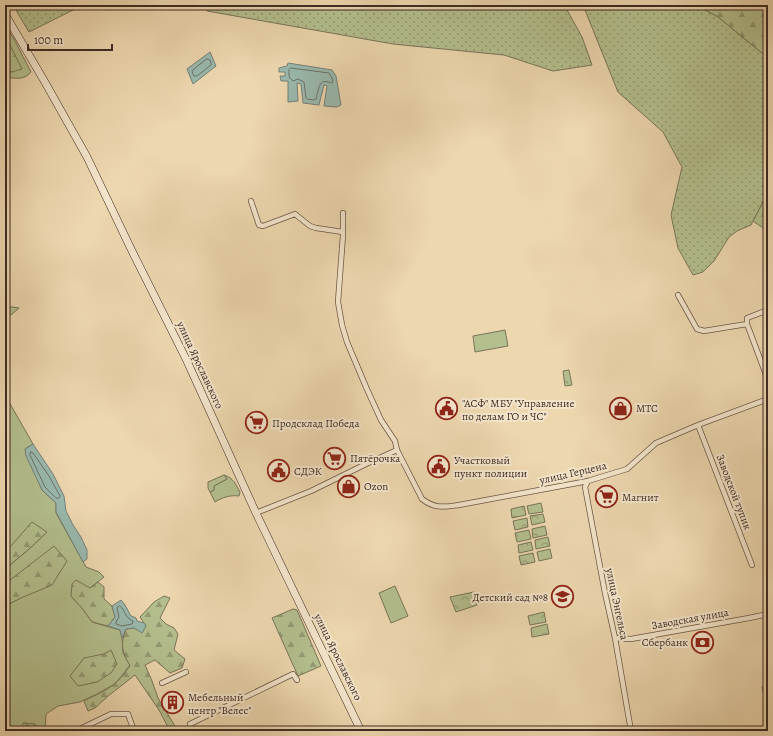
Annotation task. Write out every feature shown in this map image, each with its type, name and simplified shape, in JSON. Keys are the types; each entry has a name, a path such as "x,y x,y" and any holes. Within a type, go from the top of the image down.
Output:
{"street":[{"name":"улица Ярославского","path":"5,14 87,158 187,361 256,513 361,731"},
{"path":"251,201 259,225 263,226 295,214 310,226 343,232"},
{"name":"улица Герцена","path":"343,212 338,302 342,325 347,342 381,420 395,441 397,450 422,499 428,503 440,507 465,504 588,481 627,469 656,443 698,425 768,399"},
{"path":"678,295 697,329 704,331 747,324"},
{"path":"768,310 747,318 747,324 768,380"},
{"name":"Заводской тупик","path":"698,425 752,565"},
{"path":"256,513 311,490 397,450"},
{"name":"улица Энгельса","path":"588,481 585,487 590,518 604,593 615,638 631,731"},
{"name":"Заводская улица","path":"615,638 631,638 768,614"},
{"path":"162,683 186,672"},
{"path":"190,724 293,674 297,680"},
{"path":"81,731 82,728 111,714 128,714 134,731"}],"green space":[{"path":"13,5 83,5 29,32"},
{"path":"204,5 571,5 567,10 582,37 592,65 553,71 504,55 393,44 207,11"},
{"path":"583,5 696,5 718,17 768,58 768,192 751,225 737,231 729,237 714,261 703,272 693,275 678,248 671,215 682,167 663,132 618,92"},
{"path":"696,5 768,5 768,58 718,17"},
{"path":"5,25 31,72 25,77 5,77"},
{"path":"5,35 22,69 12,72 6,71 5,69"},
{"path":"768,192 768,230 753,221"},
{"path":"5,306 19,308 11,315 5,316"},
{"path":"505,330 508,346 475,352 473,336"},
{"path":"569,370 572,385 565,386 563,371"},
{"path":"5,395 33,444 25,449 42,490 56,503 56,513 86,567 99,572 104,577 90,588 71,596 92,622 120,630 123,653 130,665 113,685 80,702 58,706 46,714 45,731 33,731 35,724 23,723 21,731 5,731 5,606 21,598 34,563 5,584 5,569 47,532 5,550"},
{"path":"224,475 234,482 240,492 239,496 227,497 215,502 210,492 214,490 214,486 227,479"},
{"path":"224,475 227,479 214,486 214,490 210,492 208,482"},
{"path":"541,503 543,512 529,514 527,506"},
{"path":"524,506 526,515 512,518 511,509"},
{"path":"543,514 545,522 532,525 530,516"},
{"path":"527,518 528,527 515,530 513,521"},
{"path":"32,522 47,532 5,569 5,550 10,547"},
{"path":"545,526 547,535 533,538 532,529"},
{"path":"529,530 531,539 517,542 515,533"},
{"path":"548,537 550,546 536,549 535,540"},
{"path":"531,542 533,550 519,553 518,545"},
{"path":"54,546 67,561 52,585 5,606 5,584"},
{"path":"550,549 552,558 539,561 537,552"},
{"path":"533,553 535,562 521,565 519,556"},
{"path":"76,580 90,588 98,582 104,587 104,599 112,606 115,617 108,626 92,622 71,596 72,584"},
{"path":"395,586 408,616 391,623 379,593"},
{"path":"474,592 477,605 456,612 450,597"},
{"path":"164,596 170,598 160,618 166,624 174,628 178,634 174,650 185,659 182,668 170,673 155,660 145,665 158,698 178,731 170,731 159,710 135,675 95,708 88,711 84,701 113,685 130,666 123,648 123,639 126,629 146,626 140,617 154,602"},
{"path":"293,609 297,610 321,666 298,676 272,618"},
{"path":"544,612 546,622 530,625 528,616"},
{"path":"547,624 549,634 532,637 531,628"},
{"path":"111,650 117,664 111,673 97,682 78,686 70,676 84,658 104,654"},
{"path":"768,686 768,701 765,701 762,687"},
{"path":"23,723 35,724 33,731 21,731"}],"water":[{"path":"210,52 216,66 193,84 187,69"},
{"path":"288,63 332,70 336,76 341,105 337,107 324,106 327,86 324,85 319,105 303,103 301,84 297,83 298,101 288,102 288,81 281,81 280,76 285,76 285,72 279,72 279,68 287,66"},
{"path":"33,444 53,474 64,496 66,511 87,550 87,559 83,562 56,512 56,503 42,490 26,456 25,449"},
{"path":"121,600 131,616 136,618 137,621 144,623 146,626 142,633 134,628 126,629 122,638 120,630 108,626 115,617 112,606"}],"place":[{"name":"МТС","path":"620,408"},
{"name":"\"АСФ\" МБУ \"Управление по делам ГО и ЧС\"","path":"447,409"},
{"name":"Продсклад Победа","path":"256,423"},
{"name":"Пятёрочка","path":"335,458"},
{"name":"Участковый пункт полиции","path":"438,466"},
{"name":"СДЭК","path":"279,471"},
{"name":"Ozon","path":"349,486"},
{"name":"Магнит","path":"606,497"},
{"name":"Детский сад №8","path":"563,597"},
{"name":"Сбербанк","path":"703,642"},
{"name":"Мебельный центр \"Велес\"","path":"172,703"}]}
